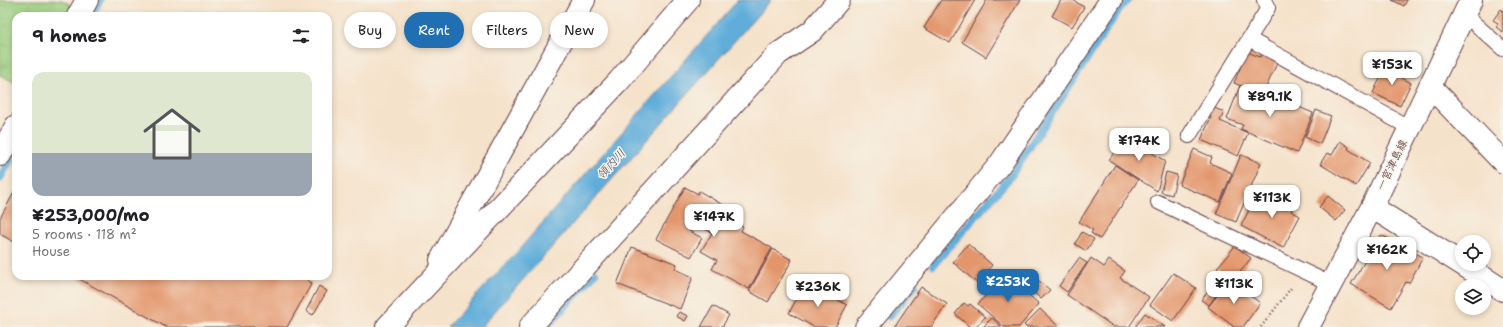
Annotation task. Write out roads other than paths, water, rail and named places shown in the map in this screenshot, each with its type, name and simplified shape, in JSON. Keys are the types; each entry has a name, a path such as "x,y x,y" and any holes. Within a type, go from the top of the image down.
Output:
{"street":[{"path":"80,12 87,0"},
{"path":"426,288 584,0"},
{"path":"387,327 426,288 619,81 688,0"},
{"path":"530,327 778,54 812,31 839,0"},
{"path":"866,327 1000,164 1111,0"},
{"name":"一宮津島線","path":"1308,327 1372,206 1467,7"},
{"path":"1430,86 1503,162"},
{"path":"0,155 12,133"},
{"path":"1372,206 1503,290"}],"lane":[{"path":"1189,136 1268,8 1264,0"},
{"path":"1467,7 1503,49"},
{"path":"1249,39 1410,128"},
{"path":"1158,202 1331,284"}],"water":[{"name":"領内川","path":"738,0 771,0 481,327 447,327 516,253"}],"waterway":[{"path":"94,10 100,0"},
{"path":"933,265 1010,177 1121,6 1128,0"},
{"path":"0,178 12,157"},
{"path":"546,327 595,273"},
{"path":"889,316 915,286"}]}
